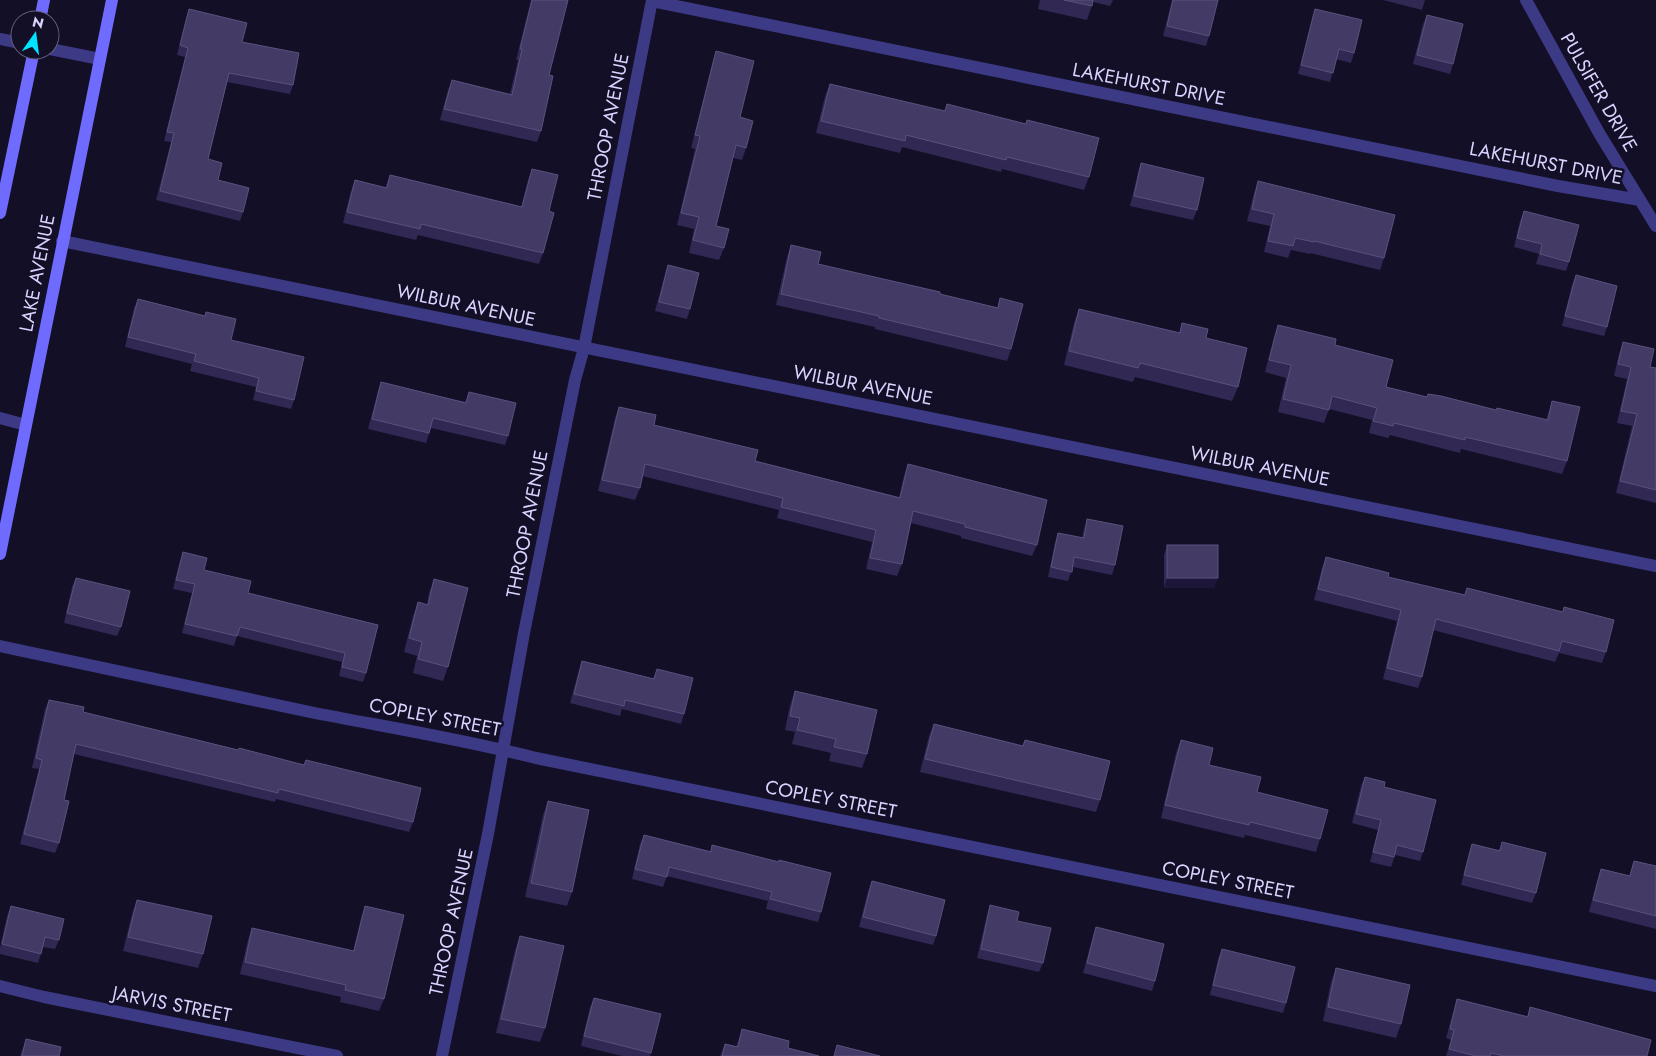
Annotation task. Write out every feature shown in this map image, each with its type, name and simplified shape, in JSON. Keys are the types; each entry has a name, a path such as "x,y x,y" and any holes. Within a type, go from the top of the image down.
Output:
{"main road":[{"name":"LAKE AVENUE","path":"0,554 112,0"},
{"path":"0,213 32,60"}],"street":[{"name":"PULSIFER DRIVE","path":"1526,0 1600,133 1656,226"},
{"name":"LAKEHURST DRIVE","path":"652,1 1558,186 1640,200"},
{"name":"THROOP AVENUE","path":"442,1056 488,834 528,613 575,380 584,348 652,1"},
{"path":"60,51 100,59"},
{"name":"WILBUR AVENUE","path":"62,241 1656,566"},
{"path":"0,418 26,424"},
{"name":"COPLEY STREET","path":"0,646 196,689 1656,986"},
{"name":"JARVIS STREET","path":"0,986 44,997 337,1056"}],"building":[{"path":"532,0 568,0 549,75 553,76 541,131 444,109 452,80 512,95 522,49 520,49"},
{"path":"1064,0 1093,0 1092,6"},
{"path":"1173,0 1218,0 1209,36 1167,26"},
{"path":"189,9 247,23 242,42 299,53 293,85 229,73 208,159 222,163 218,180 249,188 243,212 160,191 174,133 167,132 188,48 180,45"},
{"path":"1315,9 1362,20 1354,53 1339,49 1333,73 1301,65"},
{"path":"1427,15 1463,24 1453,64 1417,55"},
{"path":"716,51 754,61 740,117 753,121 746,148 736,145 716,226 729,229 724,248 693,240 699,217 681,213 700,136 695,135"},
{"path":"830,84 945,111 947,104 1026,124 1027,120 1099,138 1089,177 1007,157 1006,160 906,135 905,141 821,121"},
{"path":"1141,163 1204,178 1197,210 1134,196"},
{"path":"532,169 558,175 549,211 554,213 543,253 421,224 420,229 347,212 355,180 387,188 390,175 522,207"},
{"path":"1258,181 1395,215 1384,258 1295,238 1293,246 1268,241 1274,214 1252,209"},
{"path":"1524,211 1579,225 1569,262 1540,254 1542,244 1517,238"},
{"path":"791,245 821,252 818,264 940,292 940,294 998,308 1000,298 1023,304 1011,349 781,294"},
{"path":"668,265 699,273 690,309 659,302"},
{"path":"1576,275 1617,286 1607,327 1565,316"},
{"path":"138,299 205,316 206,312 236,319 231,340 304,357 294,400 256,391 259,378 194,361 196,354 128,337"},
{"path":"1079,309 1180,333 1182,323 1208,329 1206,338 1247,348 1238,387 1140,363 1138,368 1069,351"},
{"path":"1278,325 1336,339 1335,345 1393,360 1386,387 1427,397 1428,394 1441,396 1496,410 1497,408 1548,420 1552,401 1580,407 1567,461 1465,437 1465,440 1394,423 1393,426 1373,421 1377,408 1332,396 1329,410 1283,399 1291,365 1269,360"},
{"path":"1623,342 1654,349 1650,367 1656,368 1656,490 1620,481 1637,414 1621,411 1631,367 1618,364"},
{"path":"381,382 466,403 469,392 516,403 508,436 433,418 429,433 372,419"},
{"path":"619,407 656,415 654,425 758,450 755,461 900,498 908,464 1047,500 1037,545 965,527 965,524 913,511 902,564 870,558 876,530 781,507 783,498 645,464 640,488 602,480"},
{"path":"1087,519 1123,526 1115,565 1074,557 1072,572 1051,567 1058,533 1084,538"},
{"path":"1167,545 1218,545 1218,578 1167,578"},
{"path":"183,552 207,558 204,570 251,581 248,593 378,625 366,673 342,667 345,653 240,627 237,636 185,624 195,584 176,580"},
{"path":"1326,557 1389,573 1388,577 1465,595 1467,588 1563,612 1564,607 1614,620 1606,652 1562,641 1559,651 1436,619 1422,677 1387,668 1401,610 1318,589"},
{"path":"76,578 130,591 121,627 67,613"},
{"path":"434,579 468,588 448,667 418,659 422,642 409,638 418,602 428,605"},
{"path":"582,661 654,679 657,669 693,678 684,714 625,700 624,706 574,694"},
{"path":"795,691 877,710 867,754 834,747 836,739 797,730 800,718 790,716"},
{"path":"49,700 84,707 83,712 238,750 239,748 304,765 306,760 421,788 413,822 279,789 278,793 76,744 64,800 69,801 59,843 24,834 42,760 36,758"},
{"path":"934,724 1023,746 1025,740 1110,761 1100,800 925,759"},
{"path":"1181,740 1213,748 1209,765 1261,777 1257,792 1328,810 1320,839 1250,822 1249,825 1165,805"},
{"path":"1365,777 1385,782 1384,787 1436,800 1423,852 1397,845 1394,857 1373,852 1381,820 1356,814"},
{"path":"548,801 589,810 572,892 531,883"},
{"path":"644,835 711,852 712,845 831,873 821,912 770,899 772,892 669,867 667,877 635,869"},
{"path":"1502,842 1546,853 1536,893 1464,875 1472,844 1500,851"},
{"path":"1634,861 1656,866 1656,916 1593,900 1601,869 1630,876"},
{"path":"872,881 945,900 936,936 863,917"},
{"path":"137,900 212,916 203,954 128,937"},
{"path":"990,905 1019,912 1017,921 1051,928 1043,963 981,949"},
{"path":"11,906 64,919 59,940 45,937 41,954 2,944"},
{"path":"365,906 404,915 384,999 345,990 346,985 245,962 252,928 354,951"},
{"path":"1096,927 1164,944 1155,981 1087,963"},
{"path":"520,936 564,946 545,1028 501,1019"},
{"path":"1222,949 1295,967 1286,1003 1213,985"},
{"path":"1336,968 1410,985 1401,1024 1328,1007"},
{"path":"594,998 661,1014 651,1053 584,1036"},
{"path":"1457,999 1528,1017 1530,1007 1651,1040 1647,1056 1504,1056 1491,1053 1490,1056 1476,1056 1449,1049 1454,1030 1450,1029"},
{"path":"742,1029 789,1041 788,1048 819,1056 722,1056 725,1044 738,1047"},
{"path":"26,1039 61,1047 59,1056 22,1056"},
{"path":"837,1045 880,1056 834,1056"}]}
